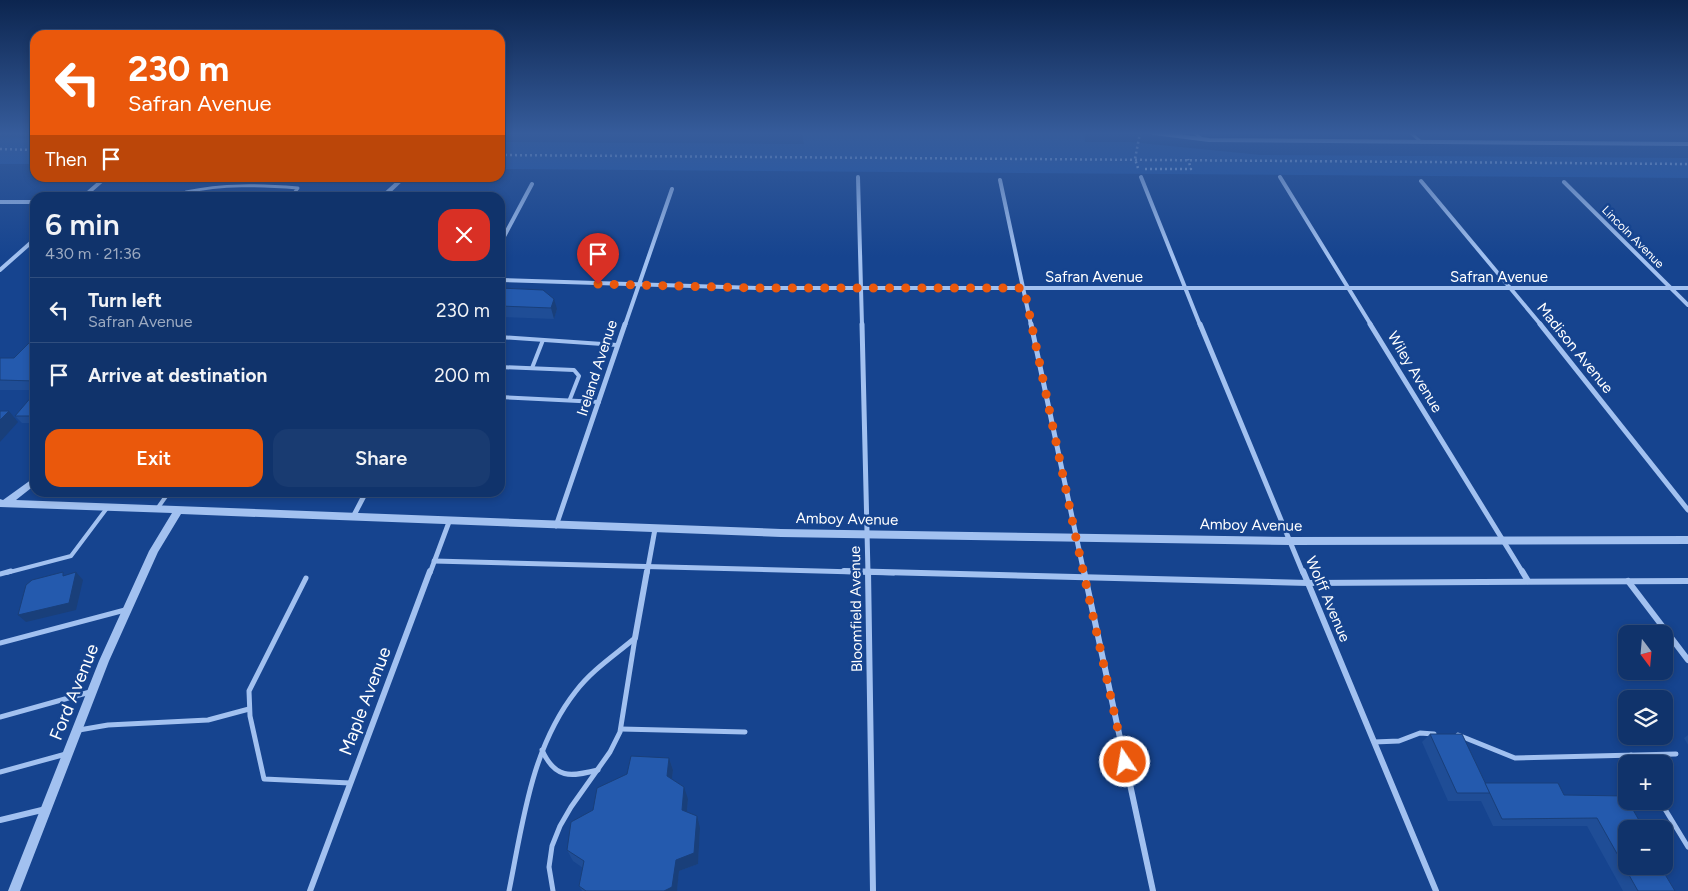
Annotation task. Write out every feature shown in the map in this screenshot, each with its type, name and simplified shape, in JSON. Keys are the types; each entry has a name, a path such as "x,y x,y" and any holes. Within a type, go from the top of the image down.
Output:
{"street":[{"name":"Bloomfield Avenue","path":"858,177 862,288 873,891"},
{"name":"Wolff Avenue","path":"1141,177 1185,288 1436,891"},
{"name":"Wiley Avenue","path":"1280,177 1528,581"},
{"path":"1000,180 1153,891"},
{"name":"Madison Avenue","path":"1421,181 1511,288 1688,510"},
{"path":"89,192 100,182"},
{"path":"387,192 398,182"},
{"name":"Lincoln Avenue","path":"1564,182 1688,305"},
{"path":"505,235 532,184"},
{"name":"Ireland Avenue","path":"556,526 600,402 637,285 672,189"},
{"path":"0,202 30,202"},
{"path":"0,270 30,243"},
{"name":"Safran Avenue","path":"505,280 757,288 1688,288"},
{"path":"2,504 30,484"},
{"path":"352,518 363,497"},
{"name":"Amboy Avenue","path":"2,504 556,526 867,535 1290,541 1688,540"},
{"name":"Ford Avenue","path":"14,891 92,691 154,551 178,511"},
{"name":"Maple Avenue","path":"310,891 449,522"},
{"path":"635,638 655,529"},
{"path":"434,561 1308,583 1688,580"},
{"path":"1628,581 1688,660"},
{"path":"0,820 46,809"}],"lane":[{"path":"186,192 225,185 298,188 295,192"},
{"path":"505,337 617,345"},
{"path":"532,368 543,340"},
{"path":"505,367 574,370 579,376 570,399"},
{"path":"505,397 600,402"},
{"path":"156,510 165,497"},
{"path":"0,574 71,556 107,508"},
{"path":"306,578 249,691 249,708 264,779 350,783"},
{"path":"0,643 127,610"},
{"path":"553,891 549,868 556,834 571,803 598,770 612,749 621,729 635,638"},
{"path":"508,891 542,750 548,734 576,690 635,638"},
{"path":"0,717 92,691"},
{"path":"77,730 108,725 208,720 249,708"},
{"path":"621,729 745,732"},
{"path":"1374,742 1398,741 1420,733 1437,734"},
{"path":"1454,735 1463,735 1515,758 1618,756"},
{"path":"542,750 547,763 553,771 573,775 598,770"},
{"path":"0,772 68,754"},
{"path":"1654,755 1676,754"},
{"path":"1665,810 1688,847"}],"shaded area":[{"path":"1237,175 1688,175 1688,178"}],"building":[{"path":"505,288 543,290 554,299 551,308 505,306"},
{"path":"30,342 30,381 0,380 0,358 14,358"},
{"path":"30,398 30,416 15,416"},
{"path":"0,411 9,411 0,420"},
{"path":"63,572 63,576 76,572 69,603 18,615 26,585 32,580"},
{"path":"1430,734 1462,734 1490,793 1457,793"},
{"path":"631,756 669,758 667,776 684,787 682,810 697,816 694,853 676,860 672,887 664,891 586,891 579,886 584,861 567,850 571,822 593,810 597,788 627,774"},
{"path":"1485,783 1558,783 1564,795 1618,796 1618,810 1633,810 1639,820 1618,820 1618,855 1597,818 1502,819"},
{"path":"1629,875 1665,875 1675,891 1638,891"}],"route":[{"path":"598,284 757,288 1024,288 1125,762"}]}
